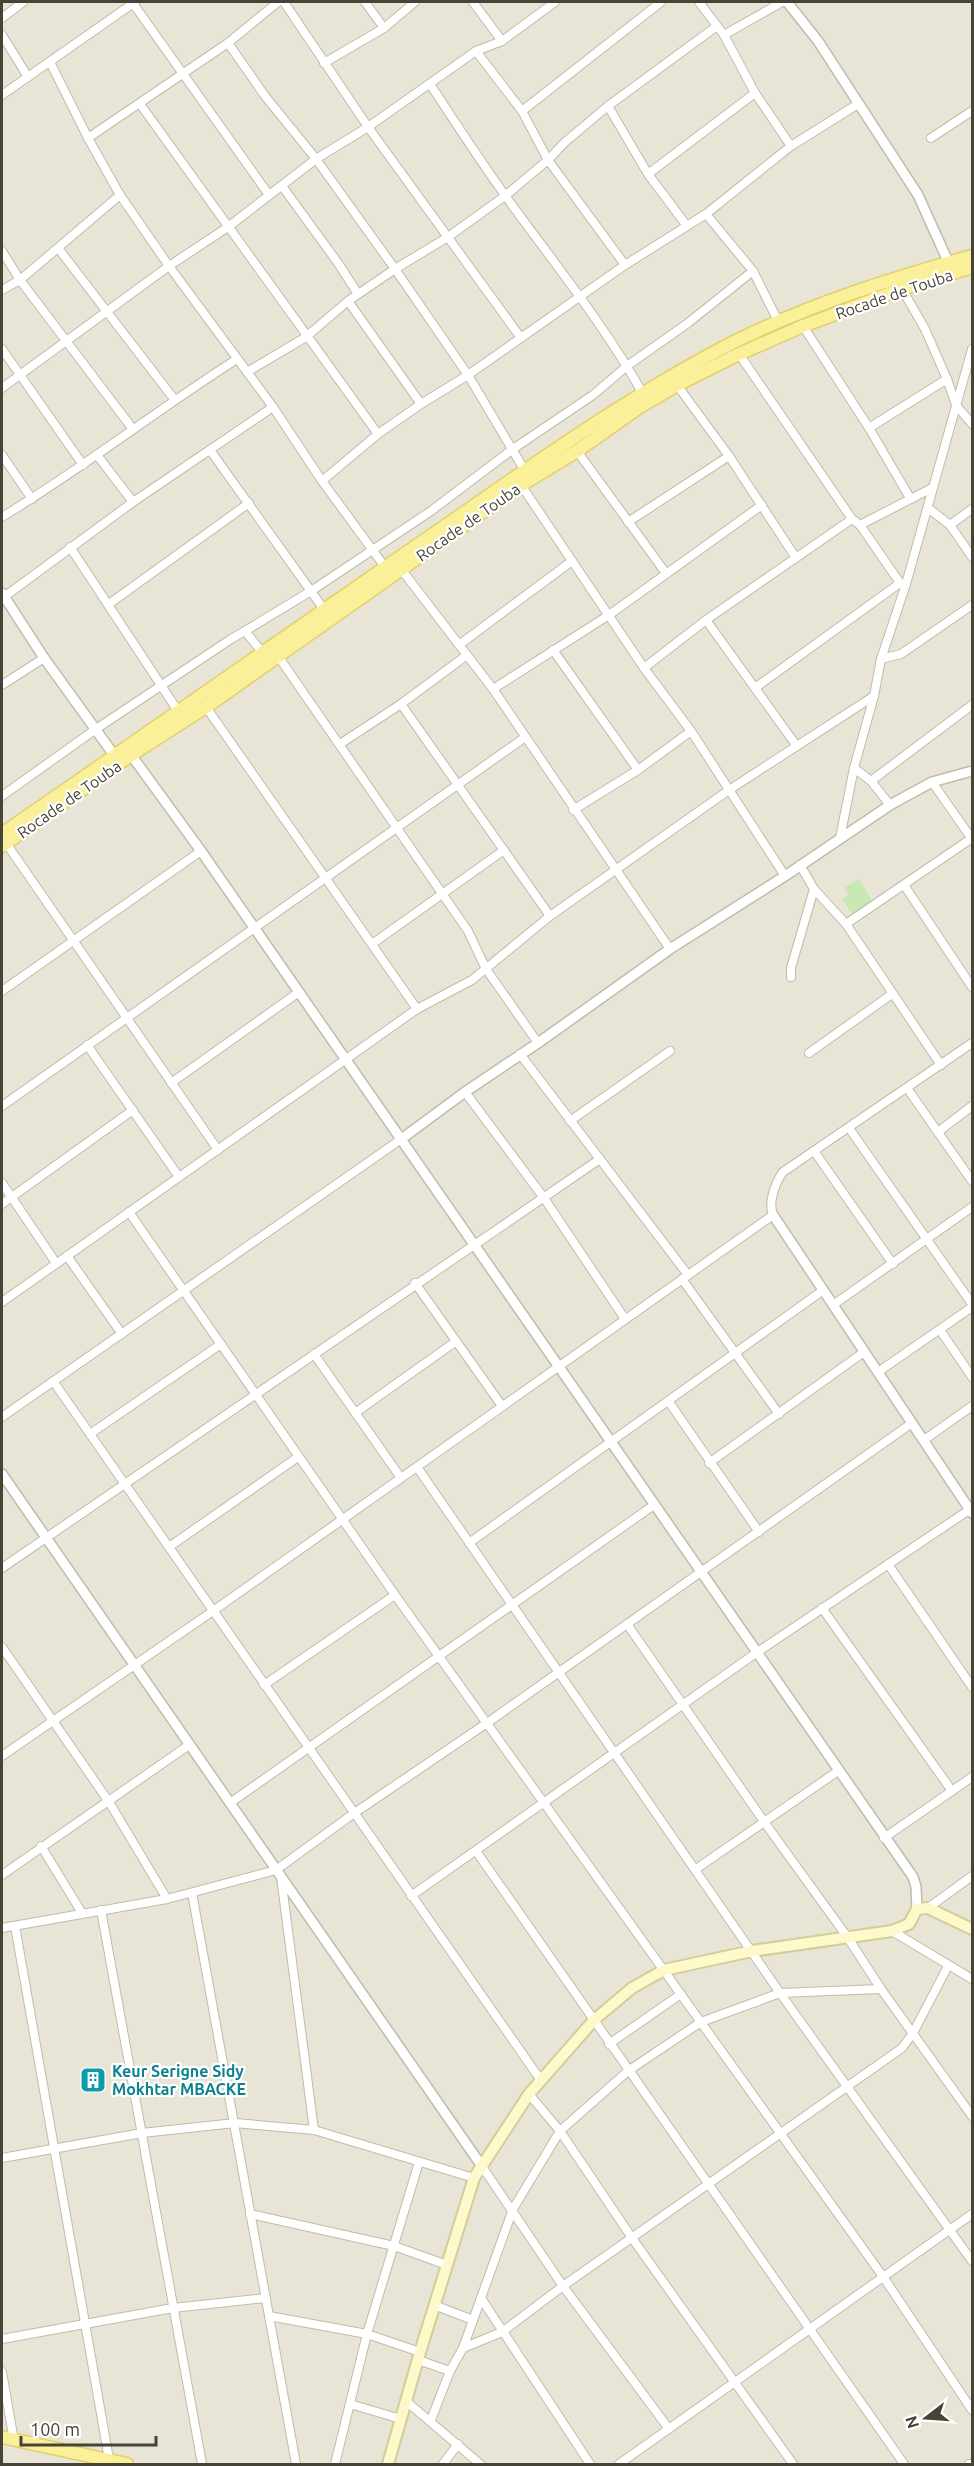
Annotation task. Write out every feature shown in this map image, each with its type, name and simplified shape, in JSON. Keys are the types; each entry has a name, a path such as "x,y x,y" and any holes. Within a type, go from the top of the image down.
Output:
{"main road":[{"name":"Rocade de Touba","path":"3,841 114,755 128,751 206,707 521,485 577,451 638,408 677,385 739,354 803,326 902,289 951,268 972,256"},
{"name":"Rocade de Touba","path":"3,841 128,751 178,711 323,608 643,394 738,340 779,323 897,278 951,268 972,267"},
{"path":"388,2464 474,2178 540,2079 594,2020 632,1988 664,1970 752,1951 892,1931 909,1924 922,1909 972,1929"},
{"path":"8,2439 127,2464"}],"street":[{"path":"2,18 23,2"},
{"path":"2,95 133,2 269,195"},
{"path":"88,138 228,43 278,2"},
{"path":"284,2 368,127 521,338"},
{"path":"365,2 384,28"},
{"path":"324,63 384,28 415,2"},
{"path":"473,2 502,41"},
{"path":"2,388 107,310 228,227 316,159 368,127 476,51 502,41 555,2"},
{"path":"522,111 661,2"},
{"path":"699,2 724,35 755,93 791,146"},
{"path":"724,35 785,2 818,41 918,195 951,268"},
{"path":"248,372 306,337 348,301 448,237 505,196 548,160 564,142 608,106 717,26"},
{"path":"2,34 28,77"},
{"path":"228,43 265,96 316,159 395,269 468,375 525,471"},
{"path":"476,51 522,111 548,160 625,265"},
{"path":"50,62 120,195 169,266 273,406 322,481 385,567"},
{"path":"430,84 505,196 579,295 643,394"},
{"path":"648,174 755,93"},
{"path":"140,104 378,434"},
{"path":"322,481 378,434 468,375 579,295 706,214 791,146 858,104"},
{"path":"608,106 648,174 687,226"},
{"path":"931,138 972,111"},
{"path":"282,186 358,294"},
{"path":"2,290 20,280 120,195"},
{"path":"706,214 753,270 779,323"},
{"path":"58,248 174,399"},
{"path":"2,251 20,280 132,428"},
{"path":"2,796 96,729 431,511 513,449 593,395 627,366 688,323 753,270"},
{"path":"902,289 925,329 956,405 972,424"},
{"path":"348,301 421,404"},
{"path":"803,326 869,428 910,498"},
{"path":"2,349 83,465"},
{"path":"840,838 854,768 874,696 881,659 928,508 972,349"},
{"path":"739,354 852,519 860,525 903,584"},
{"path":"2,517 83,465 174,399 237,359"},
{"path":"869,428 947,380"},
{"path":"677,385 729,456 796,558"},
{"path":"114,755 44,658 3,595 273,406"},
{"path":"210,450 323,608"},
{"path":"577,451 665,572"},
{"path":"2,455 32,499"},
{"path":"97,455 134,502"},
{"path":"628,522 729,456"},
{"path":"521,485 644,668 691,732 785,876"},
{"path":"860,525 932,488"},
{"path":"109,604 249,503"},
{"path":"493,690 609,615 665,572 762,506"},
{"path":"928,508 950,525 972,557"},
{"path":"950,525 972,509"},
{"path":"644,668 706,620 852,519"},
{"path":"70,548 178,711"},
{"path":"459,645 572,561"},
{"path":"401,569 493,690 670,949"},
{"path":"755,688 903,584"},
{"path":"881,659 901,654 972,605"},
{"path":"706,620 796,745"},
{"path":"245,631 262,652"},
{"path":"553,650 638,770"},
{"path":"278,656 468,931 486,969 538,1043"},
{"path":"340,744 401,704 467,656"},
{"path":"2,685 44,658"},
{"path":"2,1302 417,1009 472,980 550,916 729,790 874,696"},
{"path":"401,704 550,916"},
{"path":"871,781 972,705"},
{"path":"206,707 417,1009"},
{"path":"573,810 638,770 691,732"},
{"path":"3,1102 127,1018 524,738"},
{"path":"128,751 201,851 913,1878 922,1909 972,1876"},
{"path":"854,768 871,781 890,805"},
{"path":"2,1417 670,949 785,876 890,805 932,782 972,771"},
{"path":"846,924 972,838 932,782"},
{"path":"3,841 218,1150"},
{"path":"372,944 504,850"},
{"path":"2,991 201,851"},
{"path":"800,865 814,889 846,924 941,1065"},
{"path":"904,885 972,987"},
{"path":"791,977 791,968 814,889"},
{"path":"171,1083 298,992"},
{"path":"809,1053 892,994"},
{"path":"411,1896 756,1653 972,1510 822,1291 773,1215 771,1205 783,1172 972,1043"},
{"path":"87,1045 179,1177"},
{"path":"570,1121 670,1051"},
{"path":"520,1054 600,1159 685,1277 779,1414"},
{"path":"907,1088 972,1181"},
{"path":"465,1092 544,1198 625,1319"},
{"path":"938,1131 972,1106"},
{"path":"2,1204 133,1110"},
{"path":"849,1128 972,1306 878,1372"},
{"path":"814,1151 893,1264"},
{"path":"2,1568 415,1283 600,1159"},
{"path":"2,1183 56,1263"},
{"path":"833,1305 972,1207"},
{"path":"129,1212 439,1658 664,1970 779,2135 884,2278 972,2410"},
{"path":"2,1756 213,1611 773,1215"},
{"path":"67,1256 122,1334"},
{"path":"415,1283 502,1406"},
{"path":"469,1543 822,1291"},
{"path":"940,1330 972,1377"},
{"path":"355,1413 455,1342"},
{"path":"90,1434 221,1344"},
{"path":"709,1463 864,1352"},
{"path":"314,1354 401,1478"},
{"path":"53,1381 540,2079"},
{"path":"669,1402 709,1463 759,1532"},
{"path":"924,1440 972,1406"},
{"path":"2,1927 167,1899 278,1873 353,1814 560,1672 912,1423"},
{"path":"169,1547 298,1457"},
{"path":"417,1467 780,1993 972,2261"},
{"path":"2,1474 513,2209 563,2286 669,2429"},
{"path":"230,1803 654,1505"},
{"path":"888,1564 972,1687"},
{"path":"264,1685 395,1595"},
{"path":"822,1608 952,1791"},
{"path":"627,1624 972,2116"},
{"path":"2,1647 109,1802 167,1899"},
{"path":"2,1875 189,1745"},
{"path":"696,1869 838,1771"},
{"path":"884,1838 972,1777"},
{"path":"41,1846 82,1913"},
{"path":"476,1851 628,2071 710,2183 809,2331 904,2464"},
{"path":"278,1873 314,2130"},
{"path":"192,1893 296,2464"},
{"path":"101,1910 202,2464"},
{"path":"15,1926 109,2459"},
{"path":"892,1931 972,1979"},
{"path":"464,2348 502,2332 563,2286 902,2048 914,2033 948,1966"},
{"path":"430,2420 450,2371 464,2348 513,2209 560,2131 628,2071 701,2022 780,1993 881,1989"},
{"path":"609,2044 681,1994"},
{"path":"529,2094 560,2131 632,2238 793,2464"},
{"path":"2,2158 142,2133 235,2123 314,2130 474,2178"},
{"path":"335,2464 367,2334 419,2162"},
{"path":"250,2214 394,2246 447,2265"},
{"path":"619,2464 972,2214"},
{"path":"2,2339 173,2308 266,2298"},
{"path":"481,2298 590,2464"},
{"path":"434,2305 473,2320"},
{"path":"269,2316 367,2334 450,2371"},
{"path":"2,2372 8,2439"},
{"path":"406,2401 480,2464"},
{"path":"350,2404 401,2419"},
{"path":"443,2464 458,2444"}],"shaded area":[{"path":"2,2 972,2 972,2464 2,2464"}],"green space":[{"path":"859,879 872,901 853,915 842,899 849,894 844,888"}],"place":[{"name":"Keur Serigne Sidy Mokhtar MBACKE","path":"93,2080"}]}
